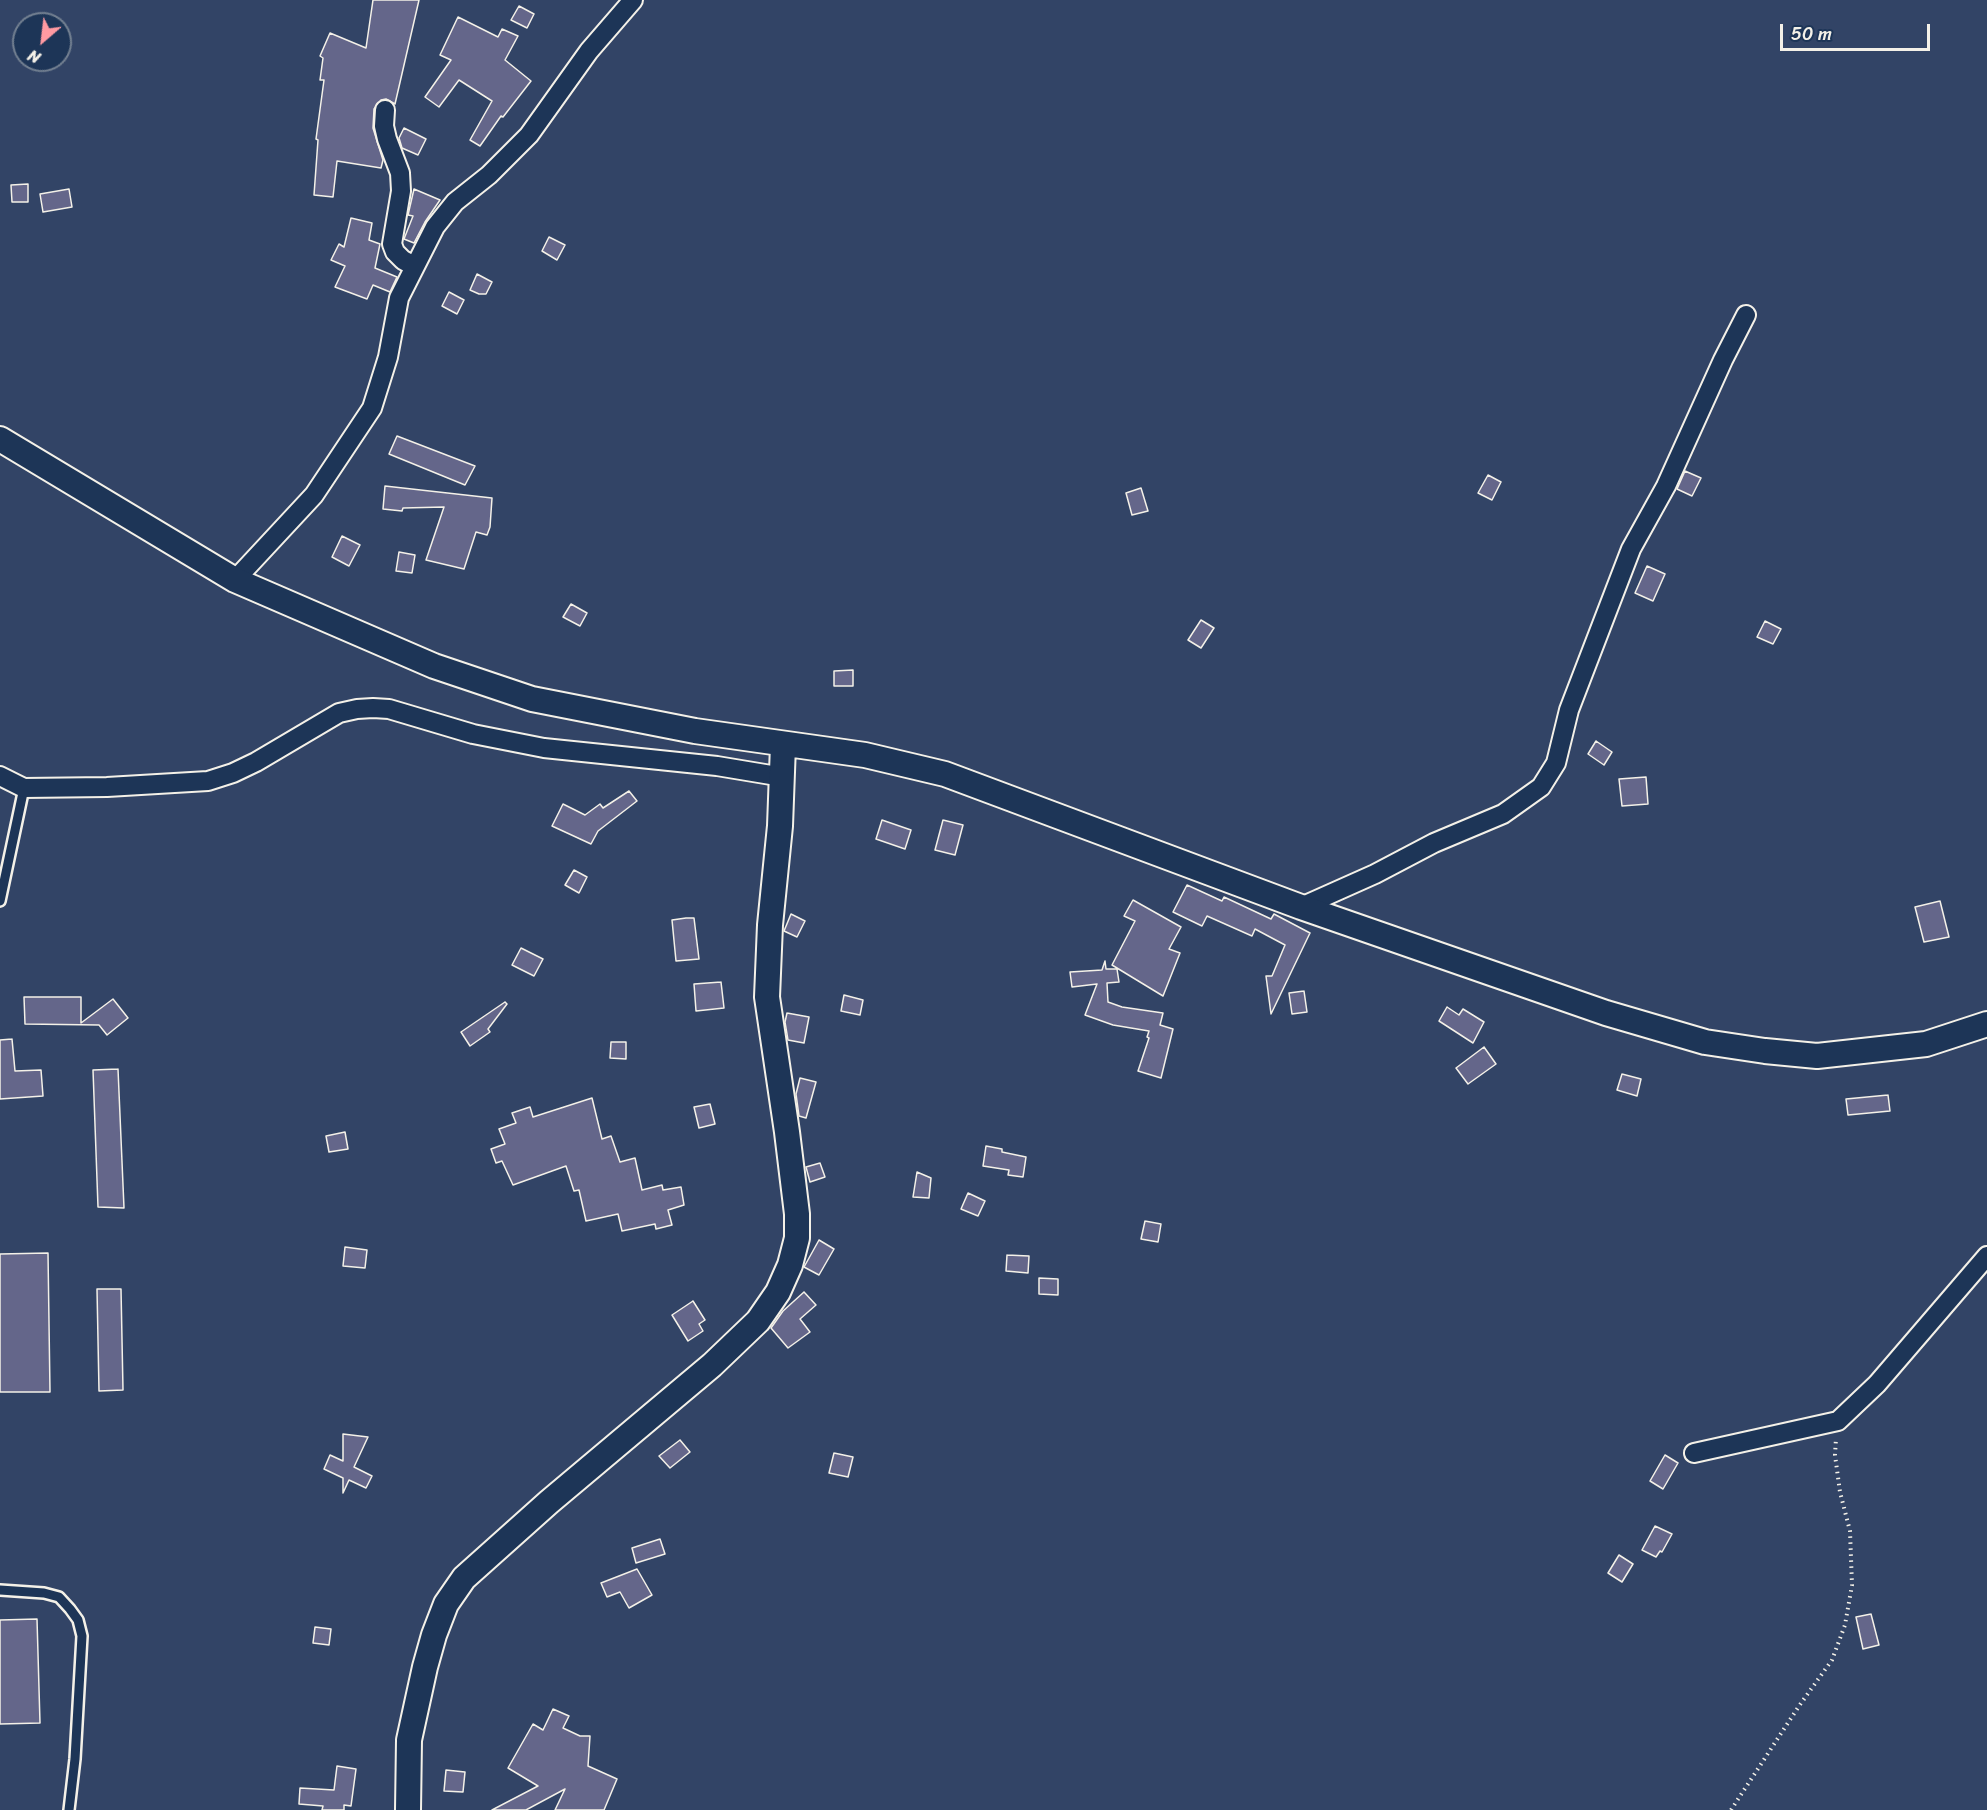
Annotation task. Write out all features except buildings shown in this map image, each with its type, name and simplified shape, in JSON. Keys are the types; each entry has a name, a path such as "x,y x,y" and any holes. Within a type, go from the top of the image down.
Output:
{"street":[{"path":"235,580 314,495 372,408 388,357 399,298 435,227 455,202 489,175 529,135 589,51 633,0"},
{"path":"385,110 384,126 400,173 401,191 392,244 395,252 414,266"},
{"path":"1301,907 1375,874 1434,843 1503,814 1541,787 1556,763 1569,710 1631,549 1666,486 1746,315"},
{"path":"0,438 235,580 434,666 532,699 695,731 865,755 945,774 1301,907 1606,1013 1705,1042 1817,1056 1926,1044 1987,1024"},
{"path":"0,776 24,788 107,787 208,781 256,762 339,713 373,708 398,711 473,734 544,748 717,766 783,777"},
{"path":"408,1810 409,1740 425,1667 446,1604 464,1578 549,1502 712,1365 758,1321 778,1292 790,1265 798,1238 797,1205 767,997 769,935 783,777 783,745"},
{"path":"1694,1453 1838,1421 1877,1384 1987,1256"}],"lane":[{"path":"0,901 24,788"},
{"path":"0,1590 44,1593 59,1597 78,1620 82,1636 75,1759 69,1810"}],"path":[{"path":"1731,1810 1832,1660 1845,1625 1852,1585 1850,1531 1840,1492 1835,1455 1838,1421"}]}
